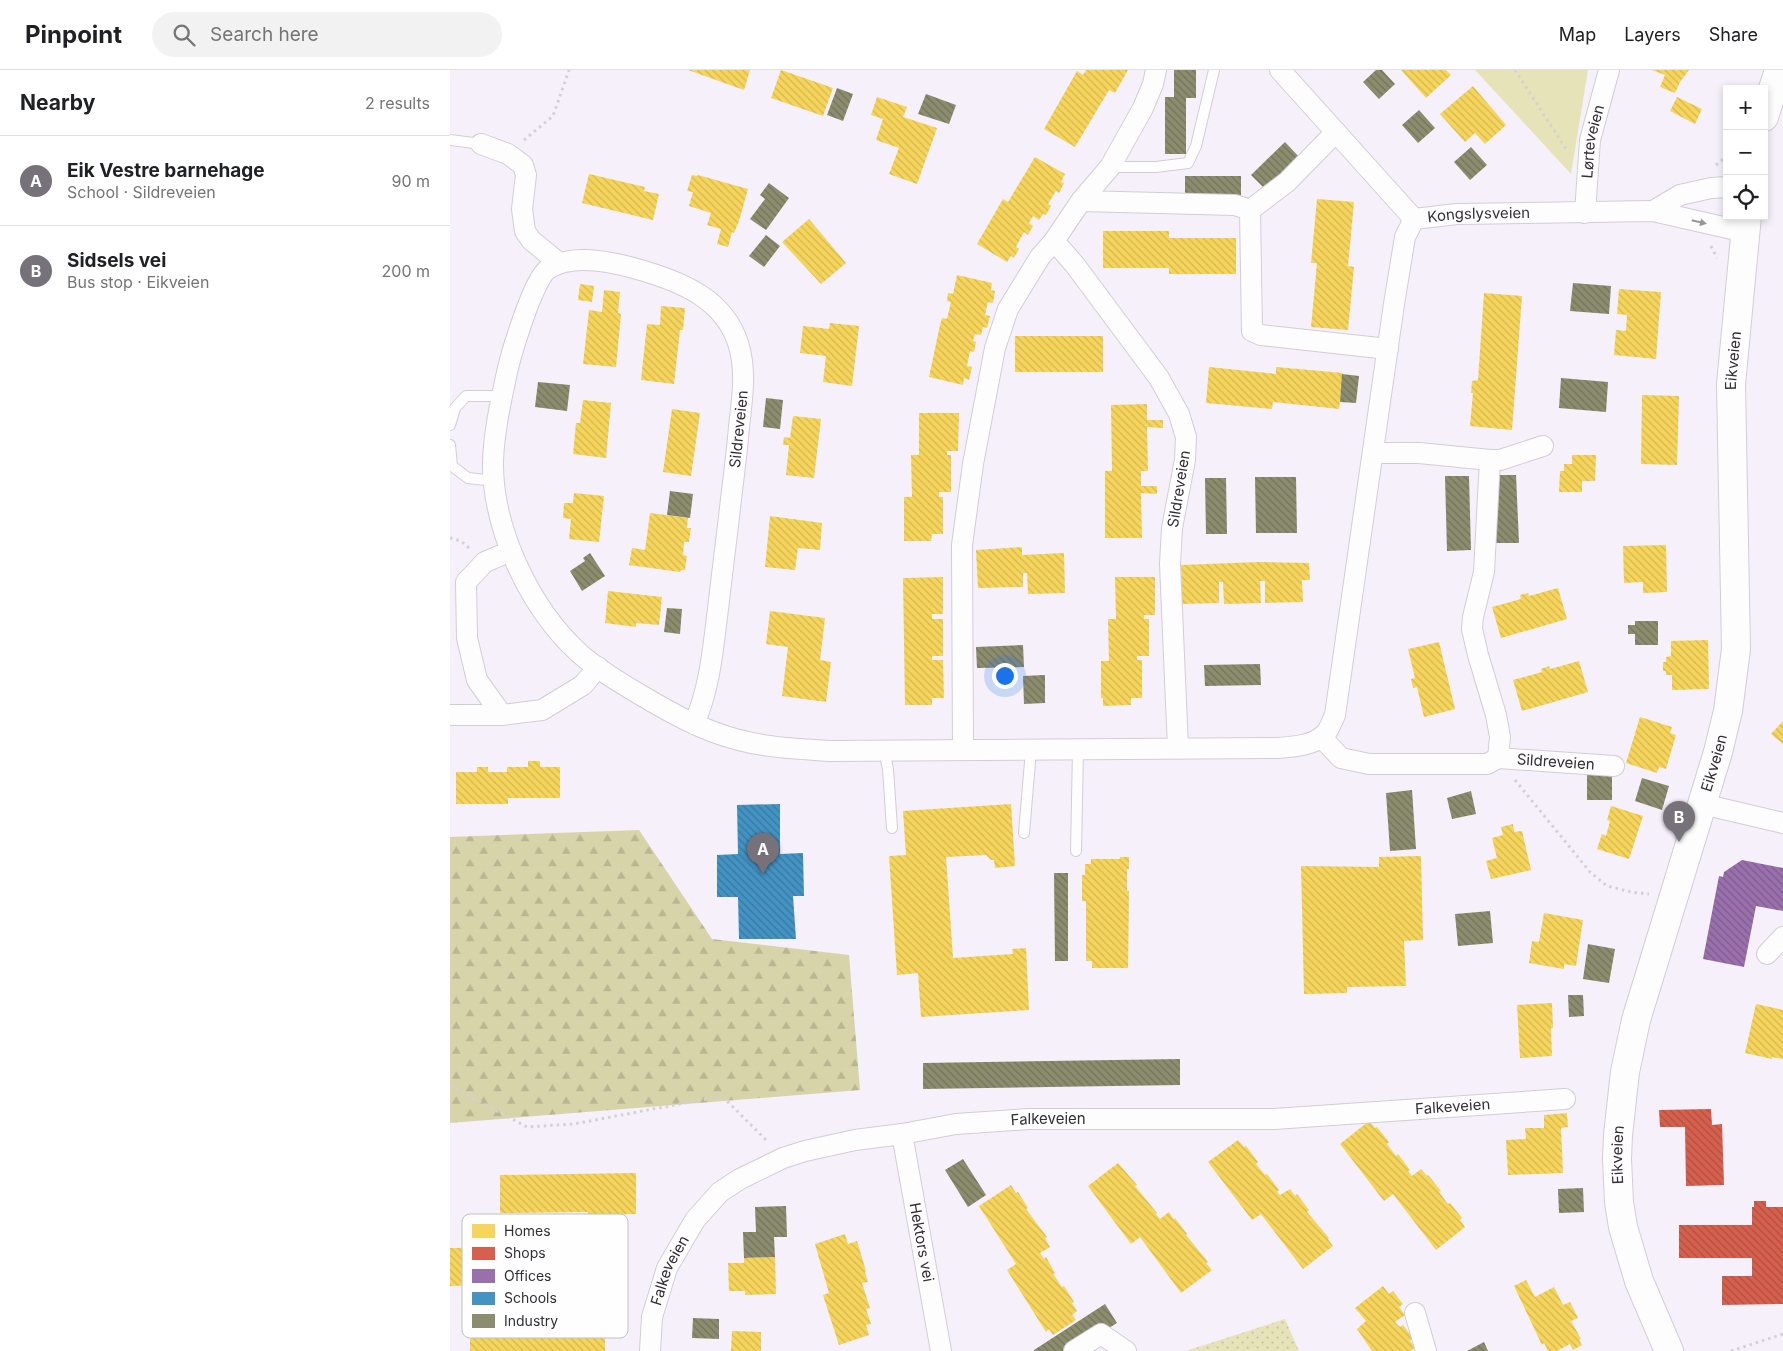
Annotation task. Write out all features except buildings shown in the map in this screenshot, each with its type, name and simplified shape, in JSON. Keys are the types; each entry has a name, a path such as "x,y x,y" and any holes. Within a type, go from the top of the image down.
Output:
{"main road":[{"path":"1768,104 1779,70"},
{"name":"Eikveien","path":"1670,1351 1639,1281 1626,1236 1619,1202 1617,1159 1625,1072 1636,1020 1718,752 1728,711 1736,649 1731,384 1746,224"}],"street":[{"path":"963,750 962,545 973,464 995,348 1008,309 1040,257 1054,241 1080,201 1110,167 1143,108 1153,84 1156,70"},
{"name":"Kongslysveien","path":"1280,70 1414,219 1457,214 1653,211 1706,223 1746,224"},
{"name":"Lørteveien","path":"1585,213 1590,140 1609,70"},
{"path":"1250,210 1286,182 1336,132"},
{"path":"481,144 508,154 523,164 526,175 522,209 525,231 531,240 559,263 544,271 534,289 507,370 498,411 493,463 497,500 504,530 515,562 540,608 570,644 583,656 674,714 694,724 736,740 761,745 830,751 1277,748 1299,746 1321,737 1327,732 1335,715 1405,237 1414,219"},
{"name":"Kongslysveien","path":"1653,211 1680,195 1719,187"},
{"path":"1080,201 1235,205 1250,210"},
{"path":"1250,210 1252,331 1261,335 1388,349"},
{"name":"Sildreveien","path":"1054,241 1076,265 1159,378 1179,414 1186,437 1185,460 1172,528 1170,564 1178,748"},
{"name":"Sildreveien","path":"559,263 600,261 657,275 705,297 719,309 738,342 743,364 744,388 712,656 702,704 694,724"},
{"path":"1373,453 1419,452 1500,460 1543,446"},
{"name":"Sildreveien","path":"1490,460 1484,572 1472,629 1496,715 1500,737 1498,758"},
{"path":"502,714 477,680 467,638 466,582 485,562 511,551"},
{"path":"450,714 502,714 542,710 582,685 598,667"},
{"name":"Sildreveien","path":"1321,737 1341,758 1369,764 1488,764 1498,758 1614,766"},
{"path":"1702,804 1783,823"},
{"path":"1767,954 1783,937"},
{"name":"Falkeveien","path":"650,1351 652,1317 667,1268 695,1220 720,1192 740,1179 784,1158 806,1151 855,1140 956,1124 1029,1119 1274,1118 1565,1099"},
{"name":"Hektors vei","path":"902,1134 941,1351"},
{"path":"1415,1314 1426,1351"},
{"path":"1074,1351 1101,1334 1126,1351"}],"lane":[{"path":"1110,167 1156,167 1188,163 1196,146 1214,70"},
{"path":"450,140 481,144"},
{"path":"450,425 455,408 466,396 502,396"},
{"path":"450,445 452,466 468,478 495,481"},
{"path":"1024,833 1032,750"},
{"path":"1076,852 1078,750"},
{"path":"884,751 888,769 892,828"}],"path":[{"path":"508,154 553,116 569,70"},
{"path":"1515,70 1586,182"},
{"path":"1719,187 1709,170 1723,159"},
{"path":"1706,223 1705,232 1717,257 1718,265"},
{"path":"1498,758 1526,796 1584,864 1607,886 1630,892 1674,896"},
{"path":"450,1086 527,1127 574,1124 722,1096 784,1158"},
{"path":"1731,1351 1783,1334"}],"shaded area":[{"path":"1475,70 1588,70 1571,174"},
{"path":"1285,1319 1299,1351 1186,1351"}],"green space":[{"path":"639,830 712,939 849,955 860,1090 450,1123 450,837"}],"place":[{"name":"Sidsels vei","path":"1679,842"},
{"name":"Eik Vestre barnehage","path":"763,874"}]}
